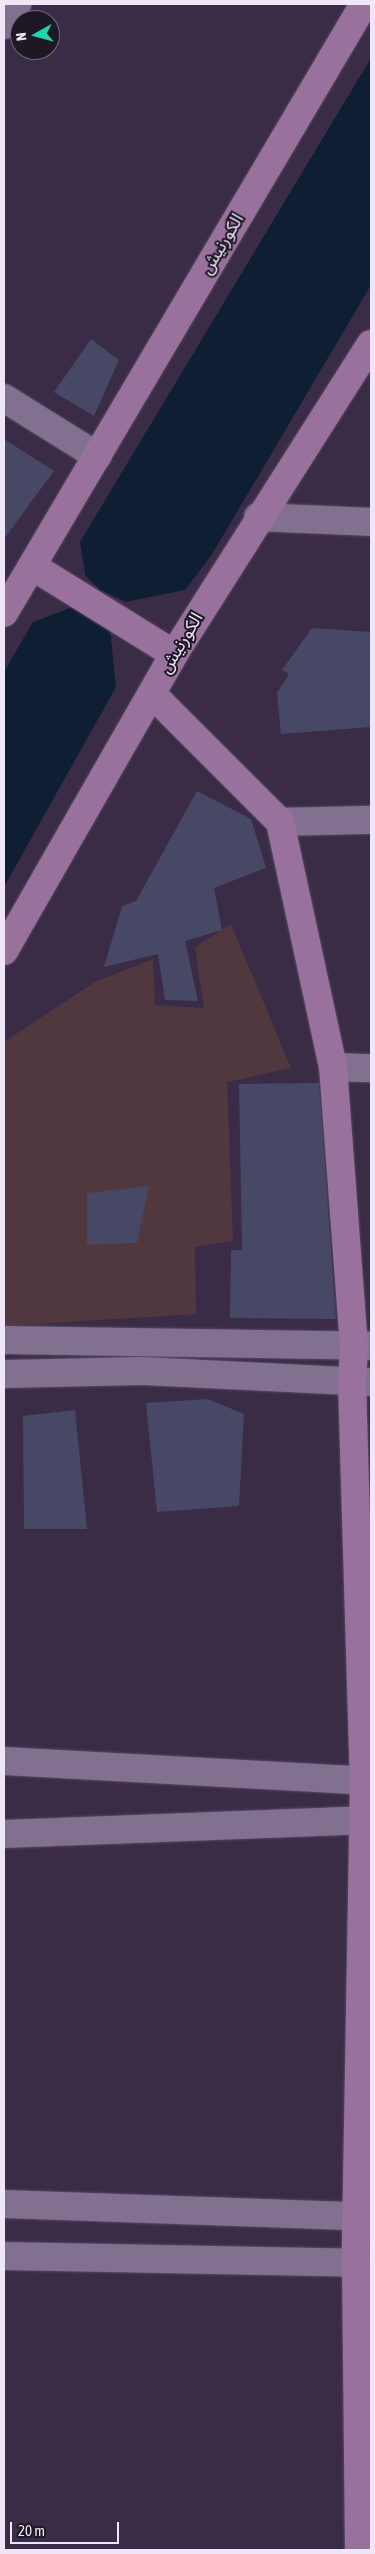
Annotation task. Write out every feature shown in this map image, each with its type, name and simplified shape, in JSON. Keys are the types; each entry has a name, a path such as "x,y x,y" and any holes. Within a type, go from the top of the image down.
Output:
{"main road":[{"name":"الكورنيش","path":"4,613 364,4"},
{"name":"الكورنيش","path":"4,951 174,654 258,517 371,344"},
{"path":"32,566 174,654"},
{"path":"152,694 280,822 334,1067 363,1346 368,1781 365,2217 358,2550"}],"street":[{"path":"4,25 17,4"},
{"path":"4,398 97,456"},
{"path":"258,517 371,522"},
{"path":"280,822 371,820"},
{"path":"334,1067 371,1068"},
{"path":"4,1340 363,1346"},
{"path":"4,1374 143,1371 362,1382"},
{"path":"4,1761 368,1781"},
{"path":"4,1834 367,1820"},
{"path":"4,2204 365,2217"},
{"path":"4,2256 364,2263"}],"shaded area":[{"path":"231,924 291,1068 227,1082 233,1241 195,1247 196,1314 4,1326 4,1042 95,982 153,959 155,1005 204,1008 195,947"}],"water":[{"path":"371,58 371,285 211,556 185,590 126,602 100,591 85,575 80,542"},
{"path":"72,607 110,627 116,687 4,887 4,672 33,622"}],"pier":[{"path":"80,542 85,575 100,590 126,602 185,590 125,605 99,593 83,577"},
{"path":"72,604 112,627 116,687 110,627 72,607 33,622 52,610"}],"building":[{"path":"91,339 119,360 94,416 54,392"},
{"path":"4,439 54,471 4,539"},
{"path":"312,628 371,632 371,727 281,734 277,693 289,674 282,670"},
{"path":"197,791 251,819 266,868 214,888 222,930 185,941 198,1001 165,1000 158,954 104,967 122,906 136,901"},
{"path":"319,1083 336,1319 230,1318 231,1250 242,1250 239,1084"},
{"path":"149,1186 137,1243 87,1245 87,1193"},
{"path":"208,1399 244,1414 239,1506 157,1512 146,1403"},
{"path":"75,1410 87,1529 24,1529 23,1416"}]}
